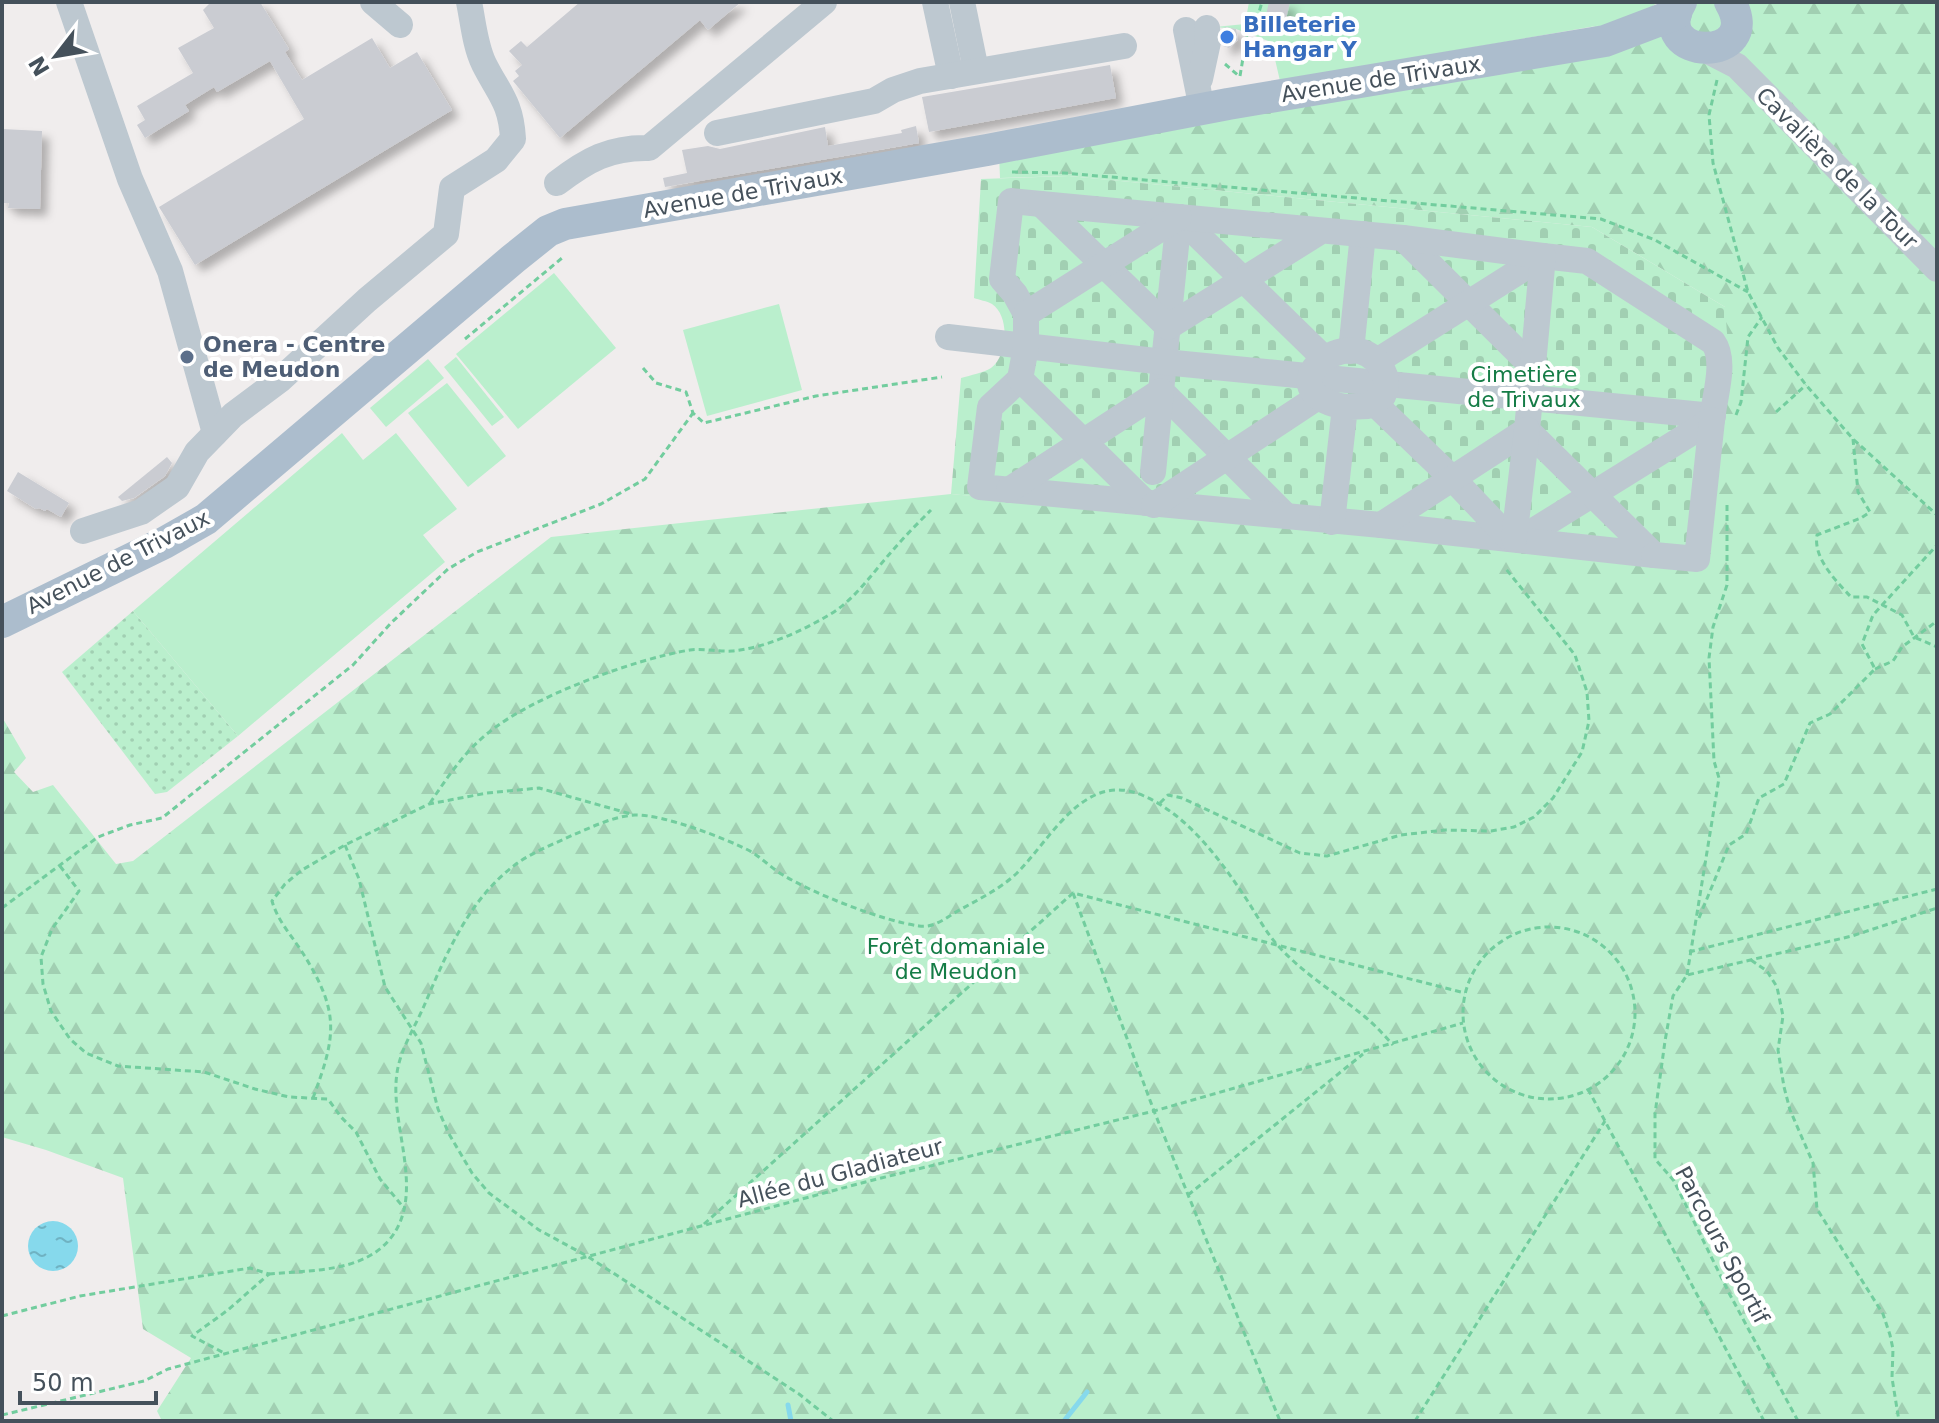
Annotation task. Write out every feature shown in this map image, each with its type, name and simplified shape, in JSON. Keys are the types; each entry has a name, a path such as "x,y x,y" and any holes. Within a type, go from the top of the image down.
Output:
{"main road":[{"name":"Avenue de Trivaux","path":"4,617 164,543 206,519 548,231 565,224 1201,89 1722,27"}],"street":[{"path":"69,2 130,179 170,271 215,433"},
{"path":"373,2 400,25"},
{"path":"83,531 141,512 177,487 197,452 233,415 281,379 367,300 446,234 452,188 496,160 513,139 512,119 503,95 482,61 469,2"},
{"path":"557,183 584,163 597,158 624,148 649,148 824,2"},
{"path":"935,2 963,73"},
{"path":"962,2 963,73"},
{"name":"Cavalière de la Tour","path":"1722,27 1937,269"},
{"path":"1196,29 1201,89"},
{"path":"717,133 874,101 906,86 963,73 1124,46"},
{"path":"1011,201 1179,217 1403,238 1587,261 1713,342 1719,355 1720,418 1697,559 980,487 990,407 1020,379 1026,347 1026,314 1002,279 1011,201"},
{"path":"1041,204 1168,327"},
{"path":"1026,314 1179,217"},
{"path":"1179,217 1243,280 1317,377 1325,402 1345,407"},
{"path":"1153,472 1179,217"},
{"path":"1168,327 1321,231"},
{"path":"1363,234 1351,351 1452,478 1515,539"},
{"path":"1403,238 1533,367"},
{"path":"1332,522 1345,407 1379,383 1468,303 1543,256"},
{"path":"1515,539 1543,256"},
{"path":"948,337 1720,418"},
{"path":"1150,504 1227,457 1317,377 1334,353 1351,351"},
{"path":"1020,379 1150,504"},
{"path":"1009,490 1161,391"},
{"path":"1161,391 1286,516"},
{"path":"1515,539 1720,418"},
{"path":"1527,430 1654,555"},
{"path":"1381,525 1527,430"},
{"path":"1111,467 1195,477"}],"path":[{"path":"1240,77 1247,34 1255,26 1262,2"},
{"path":"1722,27 1709,115 1713,163 1748,292 1778,348 1806,385 1853,439 1937,515"},
{"path":"1010,172 1064,173 1601,219 1655,240 1748,292"},
{"path":"465,339 562,258"},
{"path":"1720,418 1741,402 1748,337 1762,317"},
{"path":"643,368 656,383 686,392 693,413 704,423 816,396 942,377"},
{"path":"1776,412 1806,385"},
{"path":"2,908 98,837 162,818 353,665 391,623 448,569 477,552 601,504 645,479 693,413"},
{"path":"1853,439 1858,492 1870,512 1817,535 1815,544 1831,576 1851,597 1867,597 1902,615 1914,637 1937,647"},
{"path":"1696,926 1719,778 1714,761 1709,658 1713,627 1727,585 1727,492"},
{"path":"429,804 458,762 487,733 549,698 621,668 667,655 693,649 729,651 759,647 831,614 859,590 931,510"},
{"path":"1875,669 1862,644 1873,615 1937,545"},
{"path":"1160,803 1168,795 1182,798 1300,853 1327,856 1401,835 1445,830 1491,831 1514,827 1534,817 1553,798 1582,752 1589,721 1587,692 1575,655 1506,569"},
{"path":"1696,926 1729,845 1746,834 1759,798 1784,784 1810,723 1830,714 1875,669 1893,661 1902,647 1937,621"},
{"path":"313,1098 333,1034 328,999 304,955 276,915 272,901 285,884 302,870 429,804 487,793 539,788 635,815 668,820 716,837 751,852 783,875 835,900 923,927 942,922 1004,884 1072,809 1092,796 1113,789 1129,789 1160,803 1187,824 1209,849 1278,946 1324,988 1365,1017 1393,1045"},
{"path":"2,1316 80,1296 250,1268 269,1274 347,1265 371,1256 388,1242 400,1225 404,1208 406,1165 396,1101 397,1073 458,930 485,894 518,863 600,823 635,815"},
{"path":"345,845 359,879 385,987 421,1043 438,1109 472,1173 489,1193 539,1230 587,1256 818,1407 833,1421"},
{"path":"59,865 79,891 52,929 41,957 43,984 51,1011 70,1039 86,1053 118,1066 204,1072 289,1097 328,1099 356,1132 380,1179 404,1208"},
{"path":"1689,952 1937,889"},
{"path":"1073,893 1465,993"},
{"path":"1073,893 1154,1111 1280,1421"},
{"path":"701,1226 1073,893"},
{"path":"1687,975 1852,936 1937,908"},
{"name":"Parcours Sportif","path":"1696,926 1687,975 1673,996 1655,1114 1655,1159 1674,1181 1729,1293 1798,1421"},
{"path":"1552,927 1578,932 1602,945 1621,965 1632,990 1635,1017 1630,1044 1617,1067 1596,1086 1571,1097 1542,1099 1514,1092 1489,1075 1472,1051 1463,1023 1465,993 1477,966 1496,945 1522,931 1552,927"},
{"path":"1751,960 1767,971 1777,987 1783,1016 1778,1050 1784,1087 1790,1110 1813,1163 1817,1209 1883,1314 1890,1335 1892,1378 1899,1421"},
{"name":"Allée du Gladiateur","path":"2,1415 144,1381 168,1369 224,1353 869,1181 1154,1111 1463,1023"},
{"path":"1188,1195 1365,1052"},
{"path":"1588,1089 1764,1421"},
{"path":"1415,1421 1605,1121"},
{"path":"224,1353 192,1336 269,1274"}],"green space":[{"path":"1249,2 1658,2 1636,19 1280,81 1271,42 1236,29 1215,27 1245,24"},
{"name":"Forêt domaniale de Meudon","path":"1667,2 1937,2 1937,1421 162,1421 157,1411 191,1358 143,1329 123,1178 2,1137 2,717 26,758 14,772 33,792 53,785 116,864 133,861 551,537 951,494 1609,561 1725,307 1592,227 1069,176 1000,178 999,153 1429,82"},
{"name":"Cimetière de Trivaux","path":"1069,176 1592,227 1725,307 1729,359 1707,570 951,494 961,378 991,368 1001,355 1005,336 998,310 990,303 974,298 981,179"},
{"path":"554,273 616,348 518,429 456,354"},
{"path":"779,304 802,390 707,416 683,330"},
{"path":"456,357 504,417 492,426 444,367"},
{"path":"428,359 444,378 386,427 370,408"},
{"path":"447,383 506,456 468,487 408,413"},
{"path":"342,433 363,460 396,433 457,509 423,535 445,562 238,736 133,611"},
{"path":"133,611 238,736 167,792 155,794 62,672"}],"water":[{"path":"53,1221 71,1228 78,1246 71,1264 53,1271 35,1264 28,1246 35,1228"}],"building":[{"path":"211,2 260,2 289,49 285,52 302,80 372,38 390,68 417,52 452,110 195,265 159,207 304,119 270,61 217,92 214,87 185,105 189,111 145,138 137,125 145,120 137,106 193,73 178,48 214,28 203,10"},
{"path":"580,2 741,2 708,30 700,20 560,138 513,81 519,76 515,71 522,65 509,51 521,41 527,47"},
{"path":"1269,2 1290,2 1286,19 1266,15"},
{"name":"Billeterie Hangar Y","path":"1225,27 1236,29 1238,40 1229,48 1223,46"},
{"path":"1110,65 1116,98 929,132 922,97"},
{"path":"916,126 919,143 665,187 663,178 687,173 682,150 708,146 720,149 825,127 828,146 902,133 901,130"},
{"path":"2,129 42,131 40,209 8,208 9,203 2,203"},
{"path":"167,457 172,463 165,476 134,498 122,501 118,497"},
{"path":"18,472 69,503 61,517 47,509 36,509 7,491"}],"waterway":[{"path":"1064,1421 1087,1392"},
{"path":"788,1405 791,1421"}],"place":[{"name":"Billeterie Hangar Y","path":"1227,37"},
{"name":"Onera - Centre de Meudon","path":"187,357"}]}
